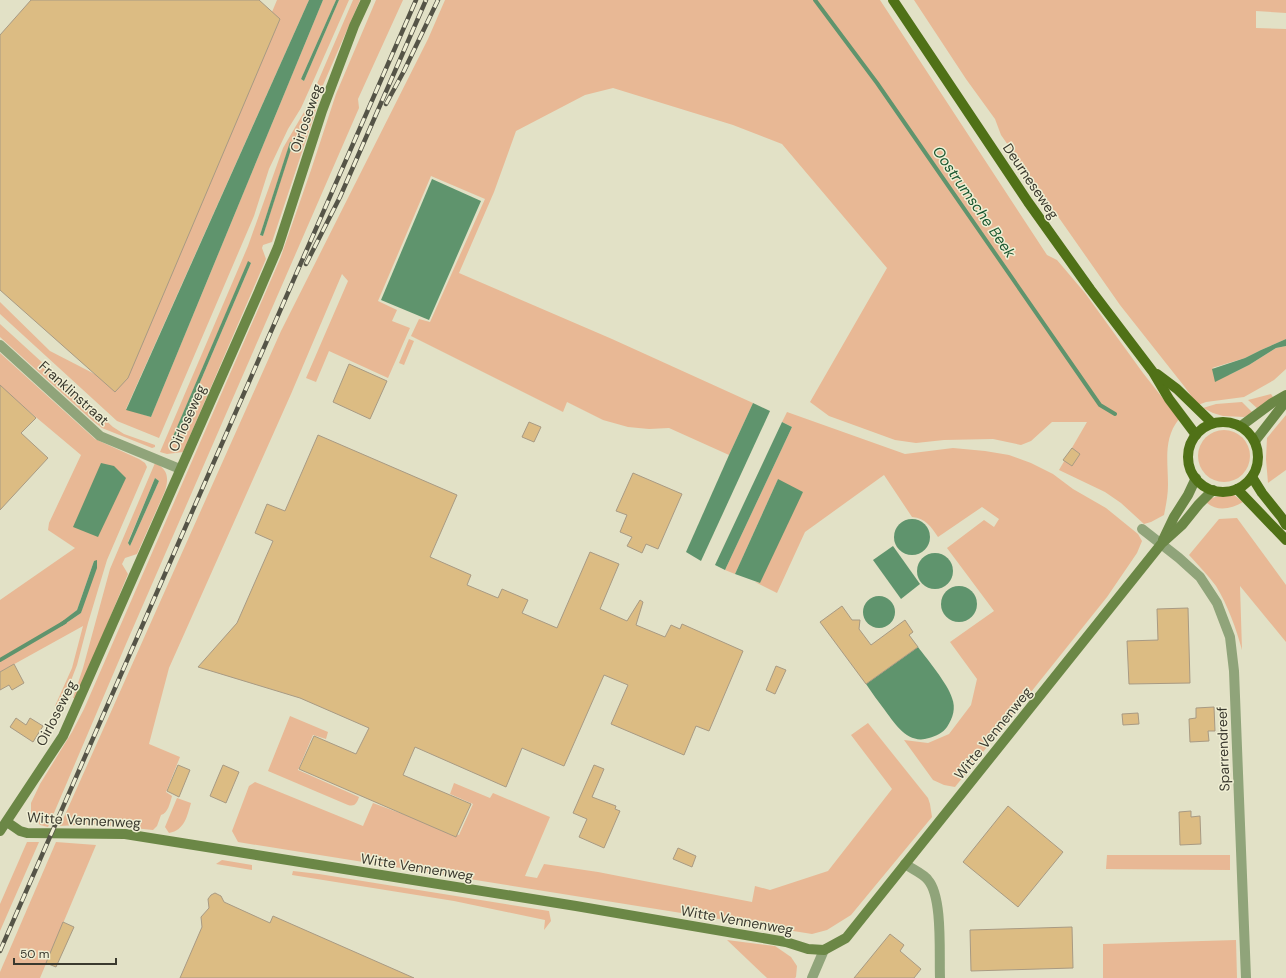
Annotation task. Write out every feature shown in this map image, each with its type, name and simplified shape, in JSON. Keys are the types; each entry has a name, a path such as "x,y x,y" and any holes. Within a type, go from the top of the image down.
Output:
{"main road":[{"name":"Deurneseweg","path":"893,0 1037,214 1090,290 1153,372 1169,399 1196,435"},
{"name":"Deurneseweg","path":"1153,372 1177,389 1212,423"},
{"path":"1232,422 1241,426 1255,441 1258,450 1256,468 1252,476 1243,486 1225,492 1212,490 1203,486 1191,470 1188,462 1190,448 1196,435 1203,428 1212,423 1232,422"},
{"path":"1252,476 1262,493 1286,525"},
{"path":"1237,489 1286,540"}],"street":[{"name":"Oirloseweg","path":"0,831 63,736 278,247 322,111 354,26 366,0"},
{"name":"Franklinstraat","path":"0,345 100,436 180,469"},
{"path":"1241,426 1272,403 1286,395"},
{"path":"1255,441 1286,401"},
{"name":"Witte Vennenweg","path":"1162,543 1174,517 1188,495 1196,478"},
{"name":"Witte Vennenweg","path":"7,822 20,831 27,833 125,834 576,906 786,942 808,949 824,950 846,938 1162,543 1182,525 1212,490"},
{"path":"1142,529 1162,543"},
{"name":"Sparrendreef","path":"1162,543 1200,577 1217,603 1230,637 1234,671 1246,978"},
{"path":"905,864 928,880 935,891 938,904 940,978"},
{"path":"812,978 824,950"}],"shaded area":[{"path":"277,0 309,0 126,409 151,417 323,0 336,0 301,79 304,81 339,0 349,0 301,108 288,129 269,169 254,216 159,438 117,421 0,314 0,302 50,351 116,385"},
{"path":"309,0 323,0 151,417 126,410"},
{"path":"336,0 339,0 304,81 301,79"},
{"path":"353,0 360,0 320,92 315,113 272,242 263,245 262,248 266,259 183,452 167,454 160,452 248,246 283,148 307,107","holes":["290,143 292,144 263,236 260,235","248,262 251,263 174,443 171,441"]},
{"path":"376,0 403,0 358,99 359,108 48,827 40,825 31,813 31,803 40,784 72,732 84,709 280,259 336,94"},
{"path":"445,0 880,0 1047,255 1057,260 1085,293 1143,373 1179,419 1168,442 1168,489 1164,515 1144,524 1121,503 1105,492 1059,470 1087,422 1052,422 1031,441 1021,445 993,439 944,440 916,443 895,440 829,416 810,402 887,268 782,144 733,125 613,88 585,95 516,131 494,192 459,273 612,339 753,403 729,455 669,428 649,429 628,427 603,420 567,402 563,412 411,336 419,319 430,322 485,199 431,176 378,301 397,310 392,321 410,328 388,378 329,351 316,382 306,378 348,281 342,274 291,394 169,668 149,744 180,757 166,792 172,796 167,810 161,815 157,826 153,830 93,824 60,826 281,331 428,39"},
{"path":"914,0 1286,0 1286,13 1256,11 1256,28 1286,29 1286,339 1245,358 1212,368 1229,375 1249,365 1276,348 1286,346 1286,369 1274,380 1244,397 1206,402 1198,405 1120,305 1001,135 995,119 966,79"},
{"path":"290,142 293,143 263,236 260,235"},
{"path":"432,179 481,201 429,320 381,300"},
{"path":"248,261 251,263 174,443 171,441"},
{"path":"0,324 113,427 124,434 155,445 155,447 152,448 102,428 93,421 0,337"},
{"path":"409,339 414,341 404,365 399,363"},
{"path":"1286,339 1286,346 1276,348 1249,365 1215,382 1212,369 1245,358"},
{"path":"0,353 95,439 139,459 145,463 147,467 107,560 77,665 60,709 55,706 72,668 83,626 0,672 0,600 75,548 48,530 49,523 81,455 0,387","holes":["94,561 96,561 81,613 62,626 61,623 77,610"]},
{"path":"1271,394 1273,397 1258,409 1248,400"},
{"path":"1242,402 1253,413 1244,417 1223,416 1203,408 1216,404"},
{"path":"753,403 770,411 701,561 686,552"},
{"path":"787,412 905,454 953,448 1009,455 1031,463 1053,474 1073,489 1106,508 1138,534 1142,541 1137,553 1107,597 955,787 944,785 933,780 904,740 928,743 949,734 971,705 977,679 950,642 994,611 947,548 984,520 994,527 999,519 982,507 938,537 925,521 912,517 884,475 805,532 777,593 755,582 760,583 778,479 735,574 725,570 792,427 782,422"},
{"path":"1286,415 1286,470 1268,483 1266,459 1267,438"},
{"path":"782,422 792,427 725,570 715,565"},
{"path":"1219,430 1229,430 1238,434 1246,442 1250,451 1250,461 1246,470 1238,478 1229,482 1219,482 1210,478 1202,470 1198,461 1198,451 1202,442 1210,434"},
{"path":"101,463 114,466 126,478 98,537 73,527"},
{"path":"155,463 165,471 167,482 165,491 137,554 125,558 122,564 128,574 76,699 73,698 83,668 110,569","holes":["155,478 159,481 130,546 128,542"]},
{"path":"155,478 159,481 130,546 128,543"},
{"path":"778,479 803,492 760,583 735,574"},
{"path":"1223,495 1234,495 1243,502 1229,508 1216,508 1207,503 1208,499"},
{"path":"1237,518 1286,585 1286,642 1240,586 1242,650 1231,617 1216,586 1189,555 1219,519"},
{"path":"915,519 925,524 929,530 929,544 925,550 919,554 909,555 899,550 895,544 894,534 899,524 905,520"},
{"path":"893,546 920,584 901,599 873,560"},
{"path":"938,553 948,558 952,564 952,578 948,584 942,588 932,589 922,584 918,578 917,568 922,558 928,554"},
{"path":"97,560 97,568 81,613 62,626 60,623 77,610 94,561"},
{"path":"962,586 972,591 976,597 976,611 972,617 966,621 956,622 946,617 942,611 941,601 946,591 952,587"},
{"path":"876,596 882,596 891,600 895,612 891,624 882,628 876,628 867,624 863,615 863,609 867,600"},
{"path":"918,647 950,692 954,709 949,724 941,733 929,738 915,739 908,736 898,727 866,684"},
{"path":"290,716 328,732 326,739 313,735 298,770 359,797 355,804 348,805 268,771"},
{"path":"868,723 928,798 932,817 851,915 827,930 812,934 238,842 232,831 249,786 255,782 363,826 373,803 459,835 473,804 450,794 454,783 490,798 493,793 550,817 525,876 537,878 544,864 598,872 752,902 755,886 770,890 828,871 892,789 851,735"},
{"path":"177,798 191,803 182,826 179,829 169,833 165,827"},
{"path":"27,842 39,842 0,931 0,904"},
{"path":"56,842 96,845 40,978 0,978 0,972"},
{"path":"1107,855 1230,855 1230,870 1106,869"},
{"path":"222,860 252,865 252,870 216,864"},
{"path":"293,871 549,911 551,921 544,930 545,920 454,901 292,875"},
{"path":"727,940 775,946 791,957 797,966 796,977 767,978"},
{"path":"1236,940 1237,978 1103,978 1103,944"}],"building":[{"path":"31,0 259,0 280,19 128,378 115,392 0,290 0,35"},
{"path":"349,364 387,381 370,419 333,402"},
{"path":"0,385 36,418 21,433 48,458 0,510"},
{"path":"529,422 541,427 534,442 522,437"},
{"path":"318,435 457,495 430,557 471,575 467,585 498,598 502,589 528,600 522,613 557,628 590,552 619,564 600,609 627,621 640,600 643,602 636,625 665,637 671,625 680,629 682,624 743,651 709,731 696,726 684,755 611,724 628,685 604,675 564,766 522,748 506,787 415,747 403,775 471,804 456,837 299,769 314,736 356,754 369,728 300,698 198,667 237,623 273,541 255,533 267,504 285,511"},
{"path":"1072,448 1080,454 1072,466 1063,460"},
{"path":"633,473 682,494 658,549 646,544 642,553 627,546 632,537 620,532 627,515 616,511"},
{"path":"842,606 852,620 860,620 859,629 871,645 905,620 913,632 909,635 918,647 866,684 820,622"},
{"path":"1188,608 1190,683 1129,684 1127,641 1158,640 1157,609"},
{"path":"14,664 24,683 12,690 9,685 0,690 0,672"},
{"path":"776,666 786,670 775,694 766,690"},
{"path":"1214,707 1215,731 1208,731 1209,741 1190,742 1189,719 1196,718 1196,708"},
{"path":"1138,713 1139,724 1123,725 1122,714"},
{"path":"16,718 26,725 30,718 43,726 33,742 10,727"},
{"path":"178,765 190,770 179,797 167,791"},
{"path":"223,765 239,772 226,803 210,796"},
{"path":"594,765 604,769 592,797 616,806 615,809 620,811 604,848 579,837 587,819 573,813"},
{"path":"1008,806 1063,852 1018,907 963,862"},
{"path":"1191,811 1191,817 1200,816 1201,844 1180,845 1179,812"},
{"path":"678,848 696,856 692,867 673,859"},
{"path":"215,893 221,896 224,902 270,923 273,916 414,978 180,978 202,927 201,917 209,908 208,899"},
{"path":"63,922 74,927 56,967 46,963"},
{"path":"1072,927 1073,968 971,971 970,930"},
{"path":"890,934 904,945 900,951 921,969 914,978 854,978"}],"waterway":[{"name":"Oostrumsche Beek","path":"815,0 877,83 1100,405 1115,414"},
{"path":"0,660 65,622"}],"railway":[{"path":"0,951 416,0"},
{"path":"306,264 340,197 426,0"},
{"path":"386,104 404,71 438,0"}]}
